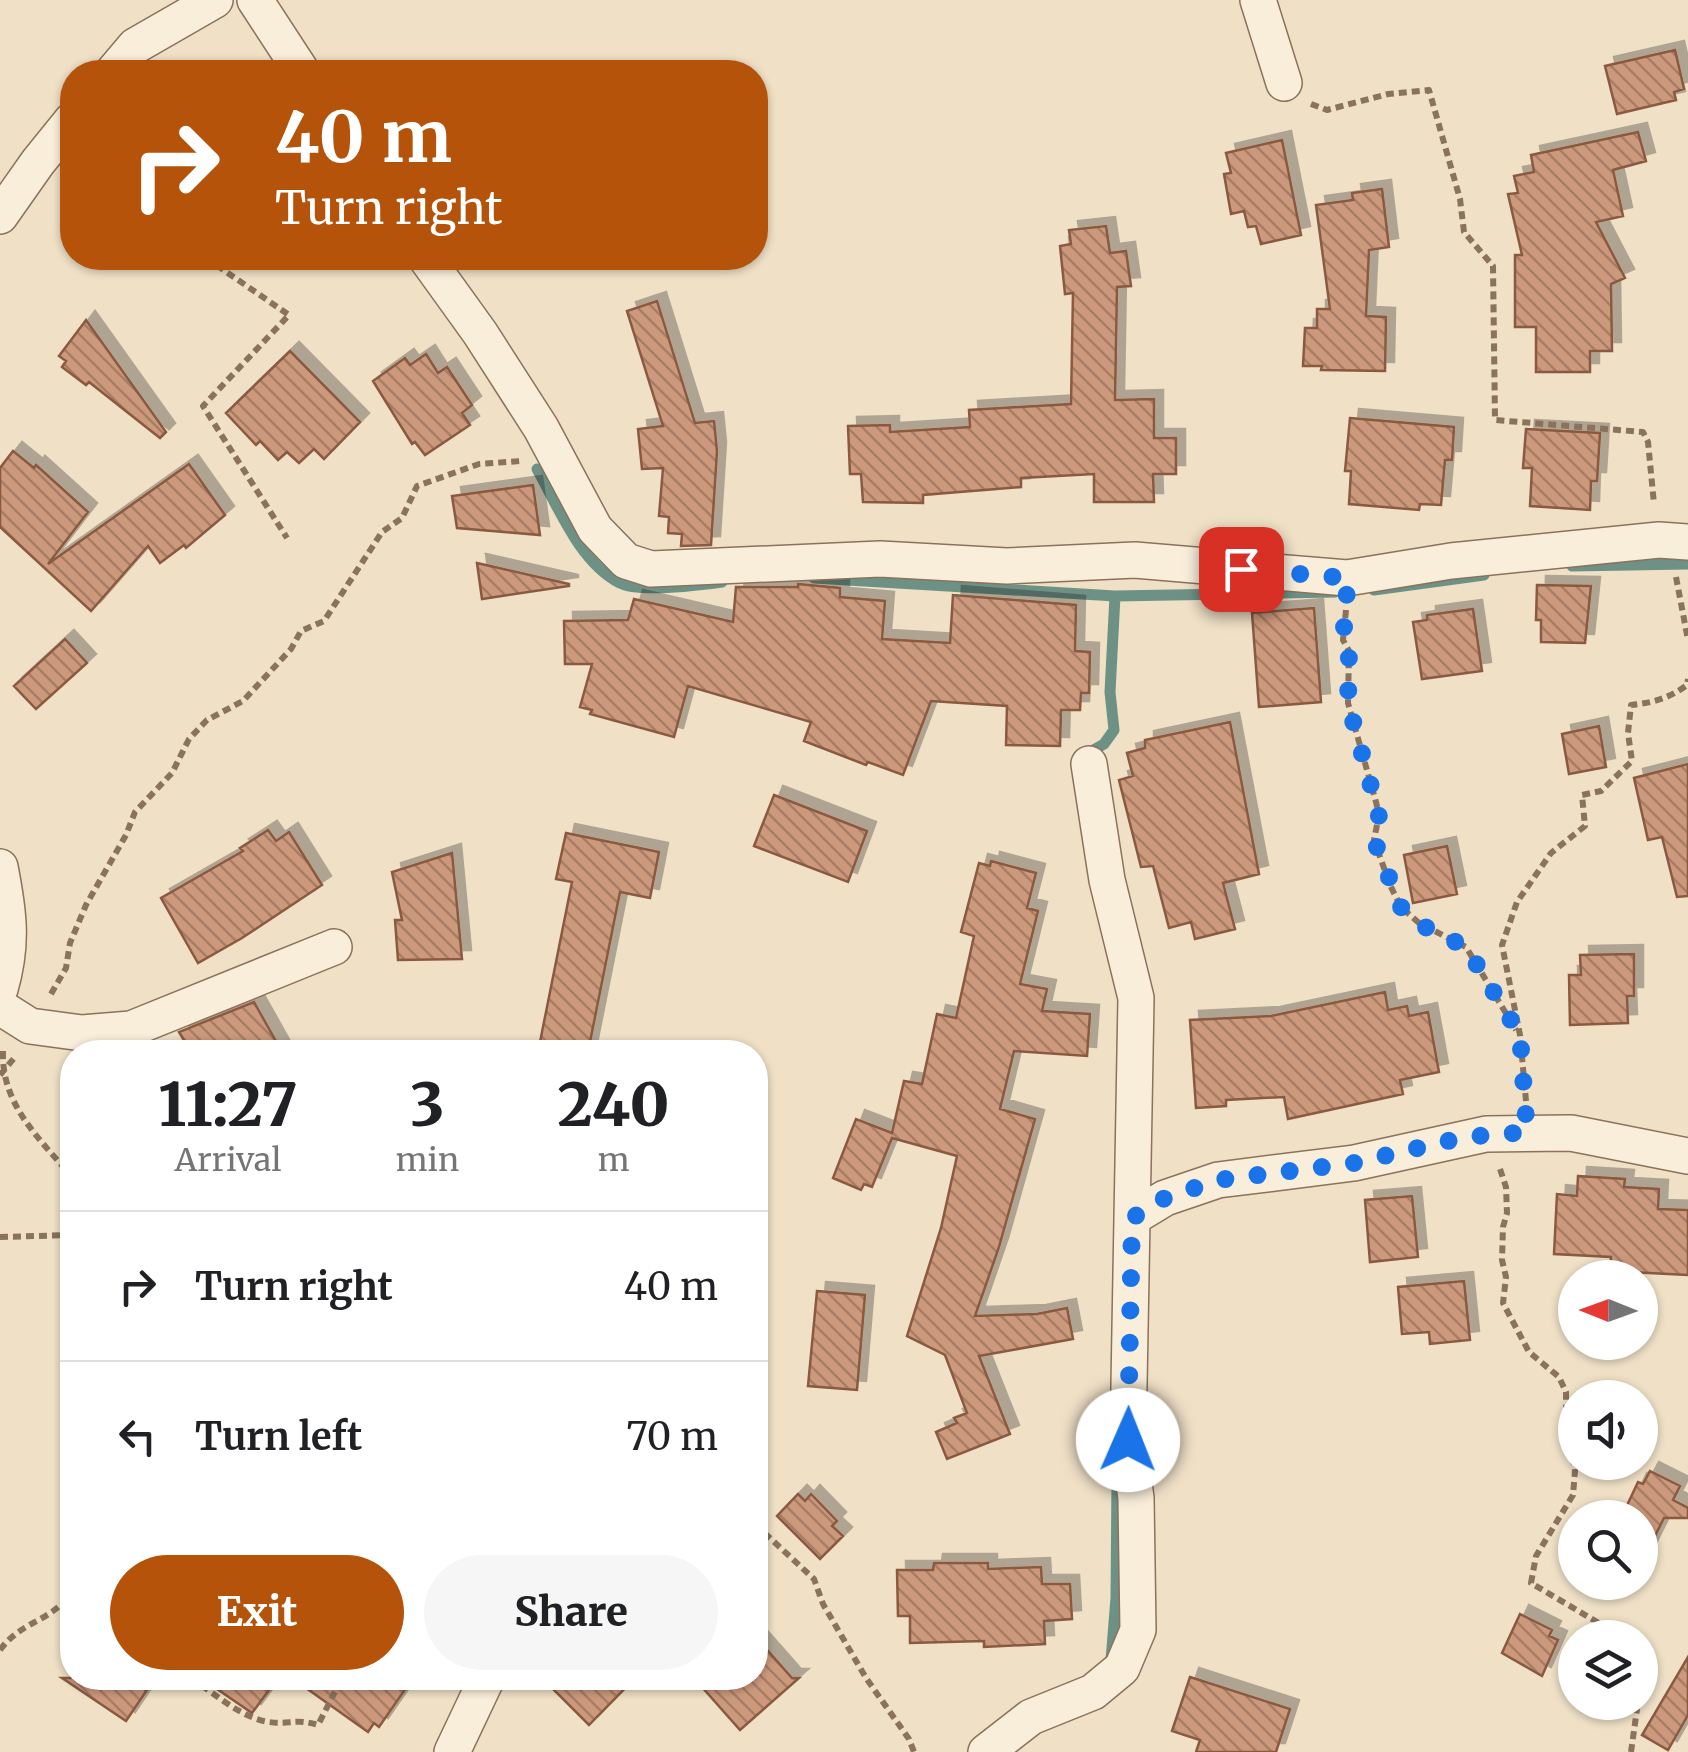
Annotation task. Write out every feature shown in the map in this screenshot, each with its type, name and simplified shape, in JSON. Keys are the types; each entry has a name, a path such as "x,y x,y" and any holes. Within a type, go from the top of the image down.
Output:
{"street":[{"path":"123,60 135,46 214,0"},
{"path":"255,0 294,60"},
{"path":"1258,0 1284,83"},
{"path":"0,216 60,135"},
{"path":"435,270 480,333 552,450 595,530 626,561 651,569 880,559 1007,566 1135,560 1348,578 1451,561 1674,541"},
{"path":"986,1752 1031,1716 1093,1692 1122,1668 1138,1630 1136,1498 1128,1440 1136,998 1107,880 1089,764"},
{"path":"0,867 11,930 8,964 0,989"},
{"path":"0,1007 36,1027 82,1033 131,1028 334,946"},
{"path":"1132,1218 1165,1198 1218,1180 1354,1163 1465,1137 1571,1133 1688,1156"},
{"path":"452,1752 480,1690"}],"path":[{"path":"1284,83 1304,101 1326,110 1388,94 1429,90 1460,199 1464,232 1492,266 1495,420 1643,432 1674,541 1674,564 1688,640"},
{"path":"223,270 289,315 203,406 287,538"},
{"path":"1,1074 36,1027 66,968 70,943 86,905 126,835 134,812 172,774 189,739 207,720 243,701 291,648 301,631 324,621 382,532 402,518 416,486 479,464 529,461 552,450"},
{"path":"1348,578 1343,640 1349,652 1348,703 1379,815 1374,840 1390,885 1401,907 1419,924 1466,947 1520,1035"},
{"path":"1593,1620 1532,1584 1536,1556 1573,1495 1575,1471 1566,1392 1559,1377 1529,1352 1504,1302 1506,1186 1496,1162 1512,1133 1520,1035 1502,945 1517,902 1550,853 1585,826 1582,796 1601,791 1632,761 1628,733 1631,705 1676,694 1687,682"},
{"path":"1687,682 1688,699"},
{"path":"4,1042 1,1074 15,1108 60,1162"},
{"path":"0,1237 60,1235"},
{"path":"768,1536 814,1579 823,1604 914,1752"},
{"path":"0,1650 13,1632 60,1608"},
{"path":"209,1690 265,1722 298,1719 318,1726 336,1690"},
{"path":"1631,1752 1635,1720"}],"building":[{"path":"1675,50 1684,89 1674,92 1676,100 1617,114 1605,66"},
{"path":"1638,132 1646,161 1613,170 1623,216 1596,222 1625,278 1611,284 1612,351 1590,351 1590,372 1536,372 1536,327 1515,327 1515,255 1522,255 1508,194 1518,193 1514,176 1534,172 1531,155"},
{"path":"1282,140 1301,235 1261,244 1256,226 1248,227 1244,211 1231,214 1224,174 1231,173 1226,153"},
{"path":"1382,189 1389,247 1369,250 1366,316 1386,317 1385,371 1303,366 1305,328 1317,328 1317,309 1330,309 1316,205 1353,200 1352,193"},
{"path":"1106,226 1110,253 1126,251 1131,286 1117,287 1115,400 1154,399 1154,438 1176,438 1176,474 1153,474 1154,502 1094,502 1094,474 1021,478 1021,487 923,495 923,503 863,502 861,474 850,474 848,426 890,425 890,432 970,427 969,410 1071,404 1073,293 1065,294 1060,246 1071,244 1069,230"},
{"path":"657,301 695,423 714,421 717,451 711,545 681,546 682,534 668,533 669,517 659,516 663,468 642,469 638,429 663,426 627,311"},
{"path":"86,320 166,432 160,438 89,382 86,385 62,367 66,361 59,356"},
{"path":"290,351 360,422 324,459 314,449 299,463 287,452 278,460 260,441 256,445 226,413"},
{"path":"426,354 438,373 447,367 472,405 462,413 470,425 425,455 415,442 412,444 373,381 405,358 410,365"},
{"path":"1350,418 1454,427 1452,460 1445,460 1441,505 1420,504 1419,510 1349,504 1351,471 1345,471"},
{"path":"1526,429 1600,433 1597,481 1591,481 1590,510 1530,506 1532,468 1523,468"},
{"path":"13,451 34,468 36,465 88,512 48,564 189,464 225,515 186,548 184,545 160,563 148,546 91,611 0,527 0,468"},
{"path":"533,485 540,535 457,528 452,496"},
{"path":"477,563 569,584 569,586 482,599"},
{"path":"798,584 840,588 840,597 885,601 882,639 950,643 953,595 1076,605 1075,651 1090,652 1089,693 1081,693 1080,710 1061,710 1060,746 1006,745 1007,706 931,701 903,775 804,741 811,722 688,686 674,737 590,714 592,710 580,707 592,664 565,664 564,621 628,620 634,599 733,622 736,587"},
{"path":"1537,585 1591,586 1585,643 1541,642 1541,620 1536,620"},
{"path":"1314,608 1321,702 1259,707 1252,613"},
{"path":"1473,609 1482,671 1422,679 1413,622 1427,620 1427,615"},
{"path":"65,639 87,663 36,709 14,686"},
{"path":"1230,722 1259,874 1223,883 1235,929 1195,939 1191,922 1169,928 1153,866 1141,867 1119,780 1133,776 1127,753 1145,748 1145,740"},
{"path":"1599,726 1606,767 1569,774 1562,734"},
{"path":"1688,764 1688,896 1677,897 1662,837 1648,840 1634,778"},
{"path":"774,795 867,831 848,882 754,846"},
{"path":"268,830 276,841 289,832 322,885 198,963 161,898 243,851 240,848"},
{"path":"566,833 659,852 650,898 620,892 590,1040 540,1040 572,882 556,879"},
{"path":"1447,846 1457,894 1413,903 1404,855"},
{"path":"452,853 462,959 398,960 395,920 402,920 392,872"},
{"path":"991,861 1036,873 1027,908 1038,911 1020,984 1047,989 1042,1011 1090,1014 1087,1056 1014,1051 1000,1109 1035,1119 975,1316 1037,1314 1067,1308 1073,1339 979,1356 1010,1434 947,1459 936,1432 957,1423 954,1418 967,1413 945,1355 907,1336 941,1228 957,1156 892,1138 872,1187 864,1184 861,1190 833,1178 856,1119 892,1133 904,1081 922,1084 937,1014 956,1018 974,936 961,932 979,863 990,866"},
{"path":"1634,954 1634,996 1627,996 1628,1023 1570,1025 1569,975 1581,975 1580,955"},
{"path":"1385,992 1388,1010 1407,1006 1409,1016 1428,1012 1439,1072 1400,1080 1403,1094 1288,1119 1284,1097 1226,1100 1226,1106 1196,1108 1190,1020 1271,1016"},
{"path":"254,1002 275,1040 184,1040 179,1032"},
{"path":"1578,1176 1625,1179 1624,1187 1659,1189 1658,1209 1688,1210 1688,1275 1658,1273 1658,1260 1554,1254 1557,1194 1577,1196"},
{"path":"1412,1196 1418,1257 1370,1262 1365,1200"},
{"path":"1464,1281 1470,1340 1430,1344 1429,1332 1402,1334 1398,1287"},
{"path":"817,1291 865,1295 857,1390 808,1386"},
{"path":"1658,1475 1680,1486 1673,1500 1688,1508 1688,1518 1664,1518 1658,1530 1658,1500 1630,1500 1638,1482 1643,1484 1645,1480 1658,1480"},
{"path":"798,1494 805,1501 811,1494 837,1521 832,1526 843,1536 820,1559 777,1516"},
{"path":"934,1563 988,1563 988,1569 1041,1567 1042,1584 1070,1584 1072,1619 1044,1621 1045,1644 984,1647 984,1641 910,1643 910,1616 898,1616 897,1570 933,1570"},
{"path":"1520,1614 1552,1630 1549,1636 1558,1640 1542,1676 1502,1653"},
{"path":"768,1651 792,1678 799,1678 740,1730 705,1690 768,1690"},
{"path":"1688,1657 1688,1715 1668,1750 1642,1735 1651,1720 1658,1720 1658,1708"},
{"path":"1190,1677 1290,1709 1276,1752 1196,1752 1200,1740 1172,1731"},
{"path":"80,1690 147,1690 126,1721"},
{"path":"218,1690 269,1690 252,1713"},
{"path":"309,1690 405,1690 379,1727 374,1723 368,1732"},
{"path":"554,1690 623,1690 589,1725"}],"waterway":[{"path":"537,469 581,547 620,583 654,588 722,582"},
{"path":"1572,566 1688,564"},
{"path":"1374,590 1484,575"},
{"path":"814,578 1115,596 1335,592"},
{"path":"1083,756 1104,744 1114,730 1110,692 1115,596"},
{"path":"1111,1660 1117,1479"}],"route":[{"path":"1128,1440 1132,1218 1165,1198 1218,1180 1354,1163 1465,1137 1527,1132 1520,1035 1466,947 1419,924 1401,907 1374,840 1379,815 1348,703 1349,652 1343,640 1348,578 1241,569"}]}
